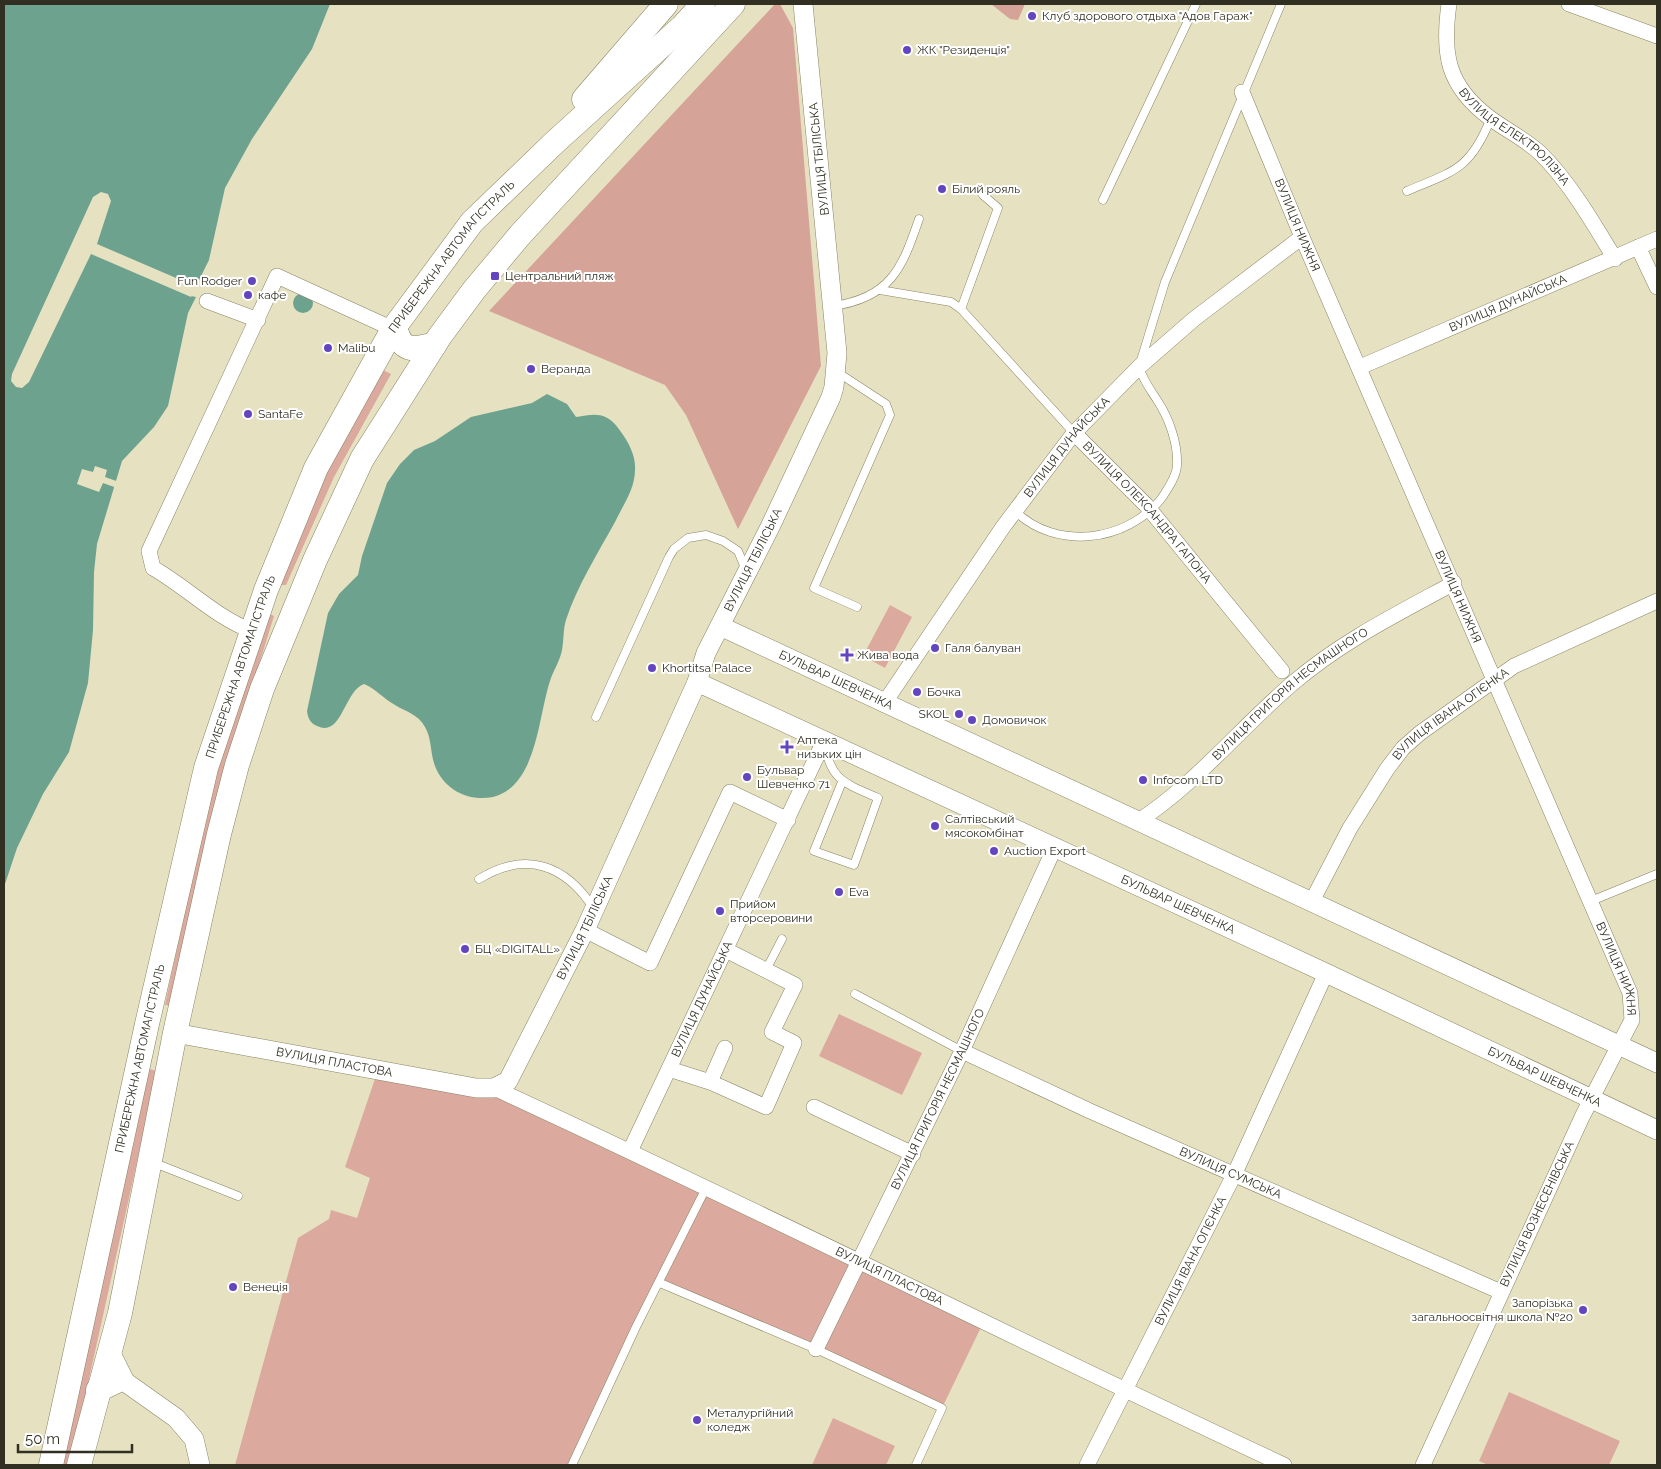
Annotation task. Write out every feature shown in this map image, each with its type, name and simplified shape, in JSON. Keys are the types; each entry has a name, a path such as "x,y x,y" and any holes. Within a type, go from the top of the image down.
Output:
{"main road":[{"path":"514,180 666,4"},
{"name":"ПРИБЕРЕЖНА АВТОМАГІСТРАЛЬ","path":"52,1465 146,1028 206,768 255,622 316,468 394,328 472,222 514,180 682,27 703,4"},
{"path":"79,1465 120,1313 175,1033 219,834 235,774 262,689 306,580 362,459 402,393 474,290 520,235 733,4"},
{"path":"394,328 402,344 408,348 418,349 435,344"},
{"path":"368,373 384,367 392,371 397,377 402,393"},
{"path":"274,572 277,585 282,588 294,587 306,580"},
{"path":"255,622 270,610 277,612 284,622 285,632"},
{"path":"146,1028 175,1033"},
{"path":"98,1390 121,1379 109,1355"}],"street":[{"name":"ВУЛИЦЯ ТБІЛІСЬКА","path":"501,1084 585,930 697,682 706,653 831,397 836,371 833,306 803,4"},
{"name":"ВУЛИЦЯ ЕЛЕКТРОЛІЗНА","path":"1449,4 1445,50 1452,74 1478,108 1540,152 1556,170 1615,259"},
{"path":"1569,4 1657,36"},
{"name":"ВУЛИЦЯ НИЖНЯ","path":"1242,92 1302,237 1454,583 1630,993 1632,1020 1618,1044 1591,1100"},
{"name":"ВУЛИЦЯ ДУНАЙСЬКА","path":"885,705 888,696 1015,511 1074,433 1139,367 1194,319 1302,237"},
{"name":"ВУЛИЦЯ ДУНАЙСЬКА","path":"1360,367 1615,259 1657,239"},
{"path":"1638,247 1657,287"},
{"path":"255,622 229,622 174,580 153,568 149,551 277,276 394,328"},
{"path":"207,301 258,320"},
{"name":"ВУЛИЦЯ ОЛЕКСАНДРА ГАПОНА","path":"1074,433 1150,510 1282,671"},
{"name":"ВУЛИЦЯ ГРИГОРІЯ НЕСМАШНОГО","path":"1137,822 1165,804 1292,683 1344,643 1454,583"},
{"name":"ВУЛИЦЯ ІВАНА ОГІЄНКА","path":"1312,903 1350,828 1403,748 1494,678 1514,666 1657,601"},
{"name":"БУЛЬВАР ШЕВЧЕНКА","path":"720,626 885,705 1657,1063"},
{"name":"БУЛЬВАР ШЕВЧЕНКА","path":"697,682 825,739 1054,849 1326,973 1657,1130"},
{"name":"ВУЛИЦЯ ДУНАЙСЬКА","path":"630,1151 825,739"},
{"path":"585,930 650,963 730,792 788,820"},
{"name":"ВУЛИЦЯ ГРИГОРІЯ НЕСМАШНОГО","path":"816,1349 857,1262 913,1154 1054,849"},
{"path":"669,1068 710,1082 766,1107 794,1043 772,1032 795,985 726,950"},
{"name":"ВУЛИЦЯ ІВАНА ОГІЄНКА","path":"1087,1465 1123,1390 1235,1173 1326,973"},
{"name":"ВУЛИЦЯ ПЛАСТОВА","path":"175,1033 476,1088 501,1084 630,1151 857,1262 1284,1465"},
{"path":"710,1082 725,1048"},
{"name":"ВУЛИЦЯ СУМСЬКА","path":"962,1051 1090,1111 1235,1173 1501,1292"},
{"name":"ВУЛИЦЯ ВОЗНЕСЕНІВСЬКА","path":"1424,1465 1501,1292 1591,1100"},
{"path":"814,1107 913,1154"},
{"path":"121,1379 176,1418 194,1439 200,1465"}],"lane":[{"path":"1103,200 1196,4"},
{"path":"1015,511 1022,518 1048,531 1071,537 1086,537 1116,532 1130,525 1150,510 1164,495 1172,481 1177,467 1174,440 1165,413 1145,382 1139,367 1165,282 1242,92 1281,4"},
{"path":"1407,191 1462,166 1474,153 1490,118"},
{"path":"960,309 998,208 983,195"},
{"path":"833,306 857,301 880,290 904,261 919,219"},
{"name":"ВУЛИЦЯ ОЛЕКСАНДРА ГАПОНА","path":"880,290 951,302 960,309 1074,433"},
{"path":"836,371 886,404 890,415 814,588 857,607"},
{"path":"596,717 669,557 680,543 697,536 715,537 738,551 747,572"},
{"path":"825,739 827,759 833,772 842,782 878,798 854,865 814,851 842,782"},
{"path":"479,879 502,867 522,864 541,866 559,873 575,884 594,909"},
{"path":"1591,901 1657,874"},
{"path":"766,970 782,940"},
{"path":"855,994 962,1051"},
{"path":"150,1161 238,1196"},
{"path":"572,1465 636,1327 660,1283 706,1188"},
{"path":"660,1283 816,1349 942,1408 916,1465"}],"shaded area":[{"path":"4,4 330,4 312,49 252,139 225,188 209,260 191,296 196,297 188,313 168,406 154,427 122,461 97,544 94,572 93,630 88,683 69,752 43,794 17,848 4,887"},
{"path":"775,4 780,4 793,28 821,366 738,529 686,415 665,385 489,311"},
{"path":"991,4 1025,4 1018,20 1010,19"},
{"path":"303,293 310,296 313,303 310,310 303,313 296,310 293,303 296,296"},
{"path":"383,370 391,374 334,477 286,585 279,585 327,471"},
{"path":"547,394 567,404 576,417 596,415 607,417 616,425 624,436 634,460 633,484 571,607 565,623 561,654 550,681 534,748 527,765 519,779 508,790 493,797 475,798 458,792 444,782 433,761 427,732 419,719 391,703 368,686 364,684 357,688 338,720 325,728 315,725 310,720 307,711 328,613 339,594 358,575 362,556 387,483 400,464 414,450 435,441 471,417 532,403"},
{"path":"890,605 912,617 885,668 863,656"},
{"path":"270,614 274,616 226,771 176,1006 165,1005 210,794"},
{"path":"839,1014 922,1053 902,1095 819,1056"},
{"path":"146,1068 157,1071 70,1465 58,1465"},
{"path":"378,1070 507,1085 630,1151 984,1321 942,1408 660,1283 572,1465 235,1465 298,1238 329,1219 331,1210 357,1218 370,1178 345,1167"},
{"path":"1509,1392 1620,1441 1609,1465 1488,1465 1479,1461"},
{"path":"833,1418 895,1446 886,1465 812,1465"}],"pier":[{"path":"101,192 108,194 111,201 97,244 197,287 191,297 91,254 29,382 22,388 16,387 11,381 12,374 93,197"},
{"path":"95,466 107,470 105,477 119,482 117,488 103,483 99,492 77,484 82,469 93,472"}],"place":[{"name":"Клуб здорового отдыха \"Адов Гараж\"","path":"1032,16"},
{"name":"ЖК \"Резиденція\"","path":"907,50"},
{"name":"Білий рояль","path":"942,189"},
{"name":"Центральний пляж","path":"495,276"},
{"name":"Fun Rodger","path":"252,281"},
{"name":"кафе","path":"248,295"},
{"name":"Malibu","path":"328,348"},
{"name":"Веранда","path":"531,369"},
{"name":"SantaFe","path":"248,414"},
{"name":"Галя балуван","path":"935,648"},
{"name":"Жива вода","path":"847,655"},
{"name":"Khortitsa Palace","path":"652,668"},
{"name":"Бочка","path":"917,692"},
{"name":"SKOL","path":"959,714"},
{"name":"Домовичок","path":"972,720"},
{"name":"Аптека низьких цін","path":"787,747"},
{"name":"Бульвар Шевченко 71","path":"747,777"},
{"name":"Infocom LTD","path":"1143,780"},
{"name":"Салтівський мясокомбінат","path":"935,826"},
{"name":"Auction Export","path":"994,851"},
{"name":"Eva","path":"839,892"},
{"name":"Прийом вторсеровини","path":"720,911"},
{"name":"БЦ «DIGITALL»","path":"465,949"},
{"name":"Венеція","path":"233,1287"},
{"name":"Запорізька загальноосвітня школа №20","path":"1583,1310"},
{"name":"Металургійний коледж","path":"697,1420"}]}
